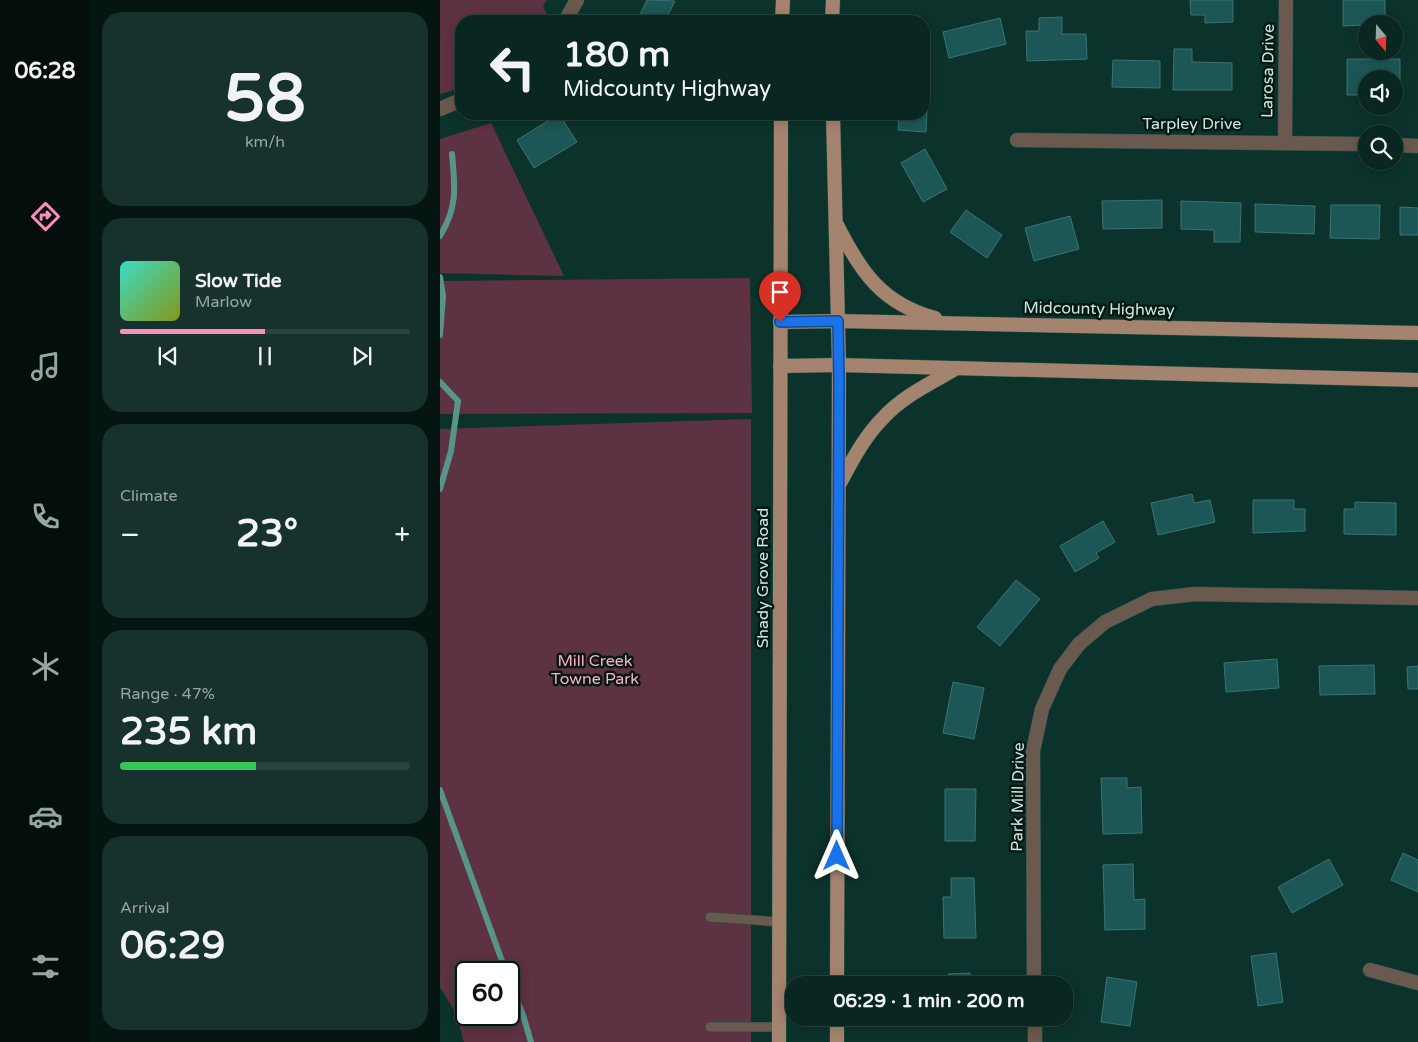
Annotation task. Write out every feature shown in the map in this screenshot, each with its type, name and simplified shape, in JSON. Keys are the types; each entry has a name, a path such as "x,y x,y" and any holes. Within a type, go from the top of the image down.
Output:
{"main road":[{"path":"782,15 783,0"},
{"path":"833,15 834,0"},
{"name":"Shady Grove Road","path":"780,1042 781,120"},
{"path":"833,120 839,365 837,976"},
{"path":"835,222 853,256 873,282 893,300 916,313 955,324"},
{"name":"Midcounty Highway","path":"780,322 838,321 1418,333"},
{"path":"780,366 839,365 1418,380"},
{"path":"839,486 857,452 882,418 912,393 958,368"},
{"path":"837,1026 837,1042"}],"street":[{"path":"568,15 577,0"},
{"name":"Larosa Drive","path":"1284,142 1286,0"},
{"path":"440,109 455,103"},
{"name":"Tarpley Drive","path":"1017,140 1358,144"},
{"path":"1403,145 1418,146"},
{"name":"Park Mill Drive","path":"1034,976 1034,751 1042,709 1060,669 1079,644 1105,622 1152,599 1195,594 1418,598"},
{"path":"1370,970 1418,983"},
{"path":"1034,1026 1035,1042"}],"lane":[{"path":"710,917 781,922"},
{"path":"710,1027 780,1027"}],"green space":[{"path":"440,0 547,0 543,6 548,15 455,15 455,90 440,94"},
{"path":"491,123 564,276 440,273 440,139"},
{"path":"750,278 752,413 440,414 440,281"},
{"name":"Mill Creek Towne Park","path":"751,419 751,1042 464,1042 459,1026 520,1026 520,961 455,961 455,1012 440,987 440,429"}],"building":[{"path":"647,0 675,1 668,15 640,15"},
{"path":"1190,0 1233,0 1233,22 1205,23 1205,15 1191,15"},
{"path":"1343,0 1385,0 1385,15 1358,15 1358,25 1343,26"},
{"path":"1062,17 1062,34 1086,34 1087,59 1027,61 1026,31 1039,31 1039,18"},
{"path":"1000,18 1006,44 949,58 943,32"},
{"path":"1174,49 1192,49 1192,62 1232,63 1232,90 1173,90"},
{"path":"1347,59 1400,60 1400,70 1358,70 1358,95 1347,95"},
{"path":"1113,60 1160,61 1160,88 1112,87"},
{"path":"549,120 563,120 577,142 534,168 517,140"},
{"path":"899,120 927,120 926,132 898,130"},
{"path":"925,149 947,189 923,202 901,163"},
{"path":"1162,200 1162,228 1103,229 1102,201"},
{"path":"1181,201 1241,203 1240,242 1214,242 1214,230 1181,229"},
{"path":"1255,204 1315,206 1314,234 1255,232"},
{"path":"1331,205 1380,205 1379,239 1330,238"},
{"path":"1400,207 1418,208 1418,235 1400,235"},
{"path":"966,210 1002,235 987,258 950,232"},
{"path":"1070,216 1079,249 1034,261 1025,228"},
{"path":"1192,494 1194,503 1210,500 1215,522 1158,535 1151,503"},
{"path":"1253,500 1294,500 1294,509 1305,509 1305,531 1253,533"},
{"path":"1355,502 1396,503 1396,535 1344,534 1344,509 1355,509"},
{"path":"1103,521 1115,542 1096,553 1099,558 1075,572 1060,546"},
{"path":"1016,580 1040,599 1000,646 977,627"},
{"path":"1277,659 1279,688 1226,692 1224,663"},
{"path":"1374,665 1375,694 1320,695 1319,666"},
{"path":"1418,666 1418,689 1408,689 1407,667"},
{"path":"953,682 984,688 974,739 943,733"},
{"path":"1101,778 1127,778 1127,788 1141,787 1142,833 1103,834"},
{"path":"945,789 976,789 975,841 945,841"},
{"path":"1403,853 1418,860 1418,892 1391,880"},
{"path":"1329,859 1343,885 1292,913 1278,887"},
{"path":"1133,864 1134,900 1145,899 1145,929 1105,930 1103,865"},
{"path":"951,878 974,878 976,938 944,938 943,897 951,897"},
{"path":"1276,953 1283,1002 1258,1006 1251,956"},
{"path":"970,973 970,976 948,976 948,974"},
{"path":"1107,977 1137,982 1130,1026 1101,1022"}],"waterway":[{"path":"440,236 450,215 454,196 452,154"},
{"path":"440,277 443,296 440,335"},
{"path":"440,382 458,401 451,451 440,489"},
{"path":"440,790 502,961"},
{"path":"520,1008 531,1042"}],"route":[{"path":"780,322 838,321 837,856"}]}
